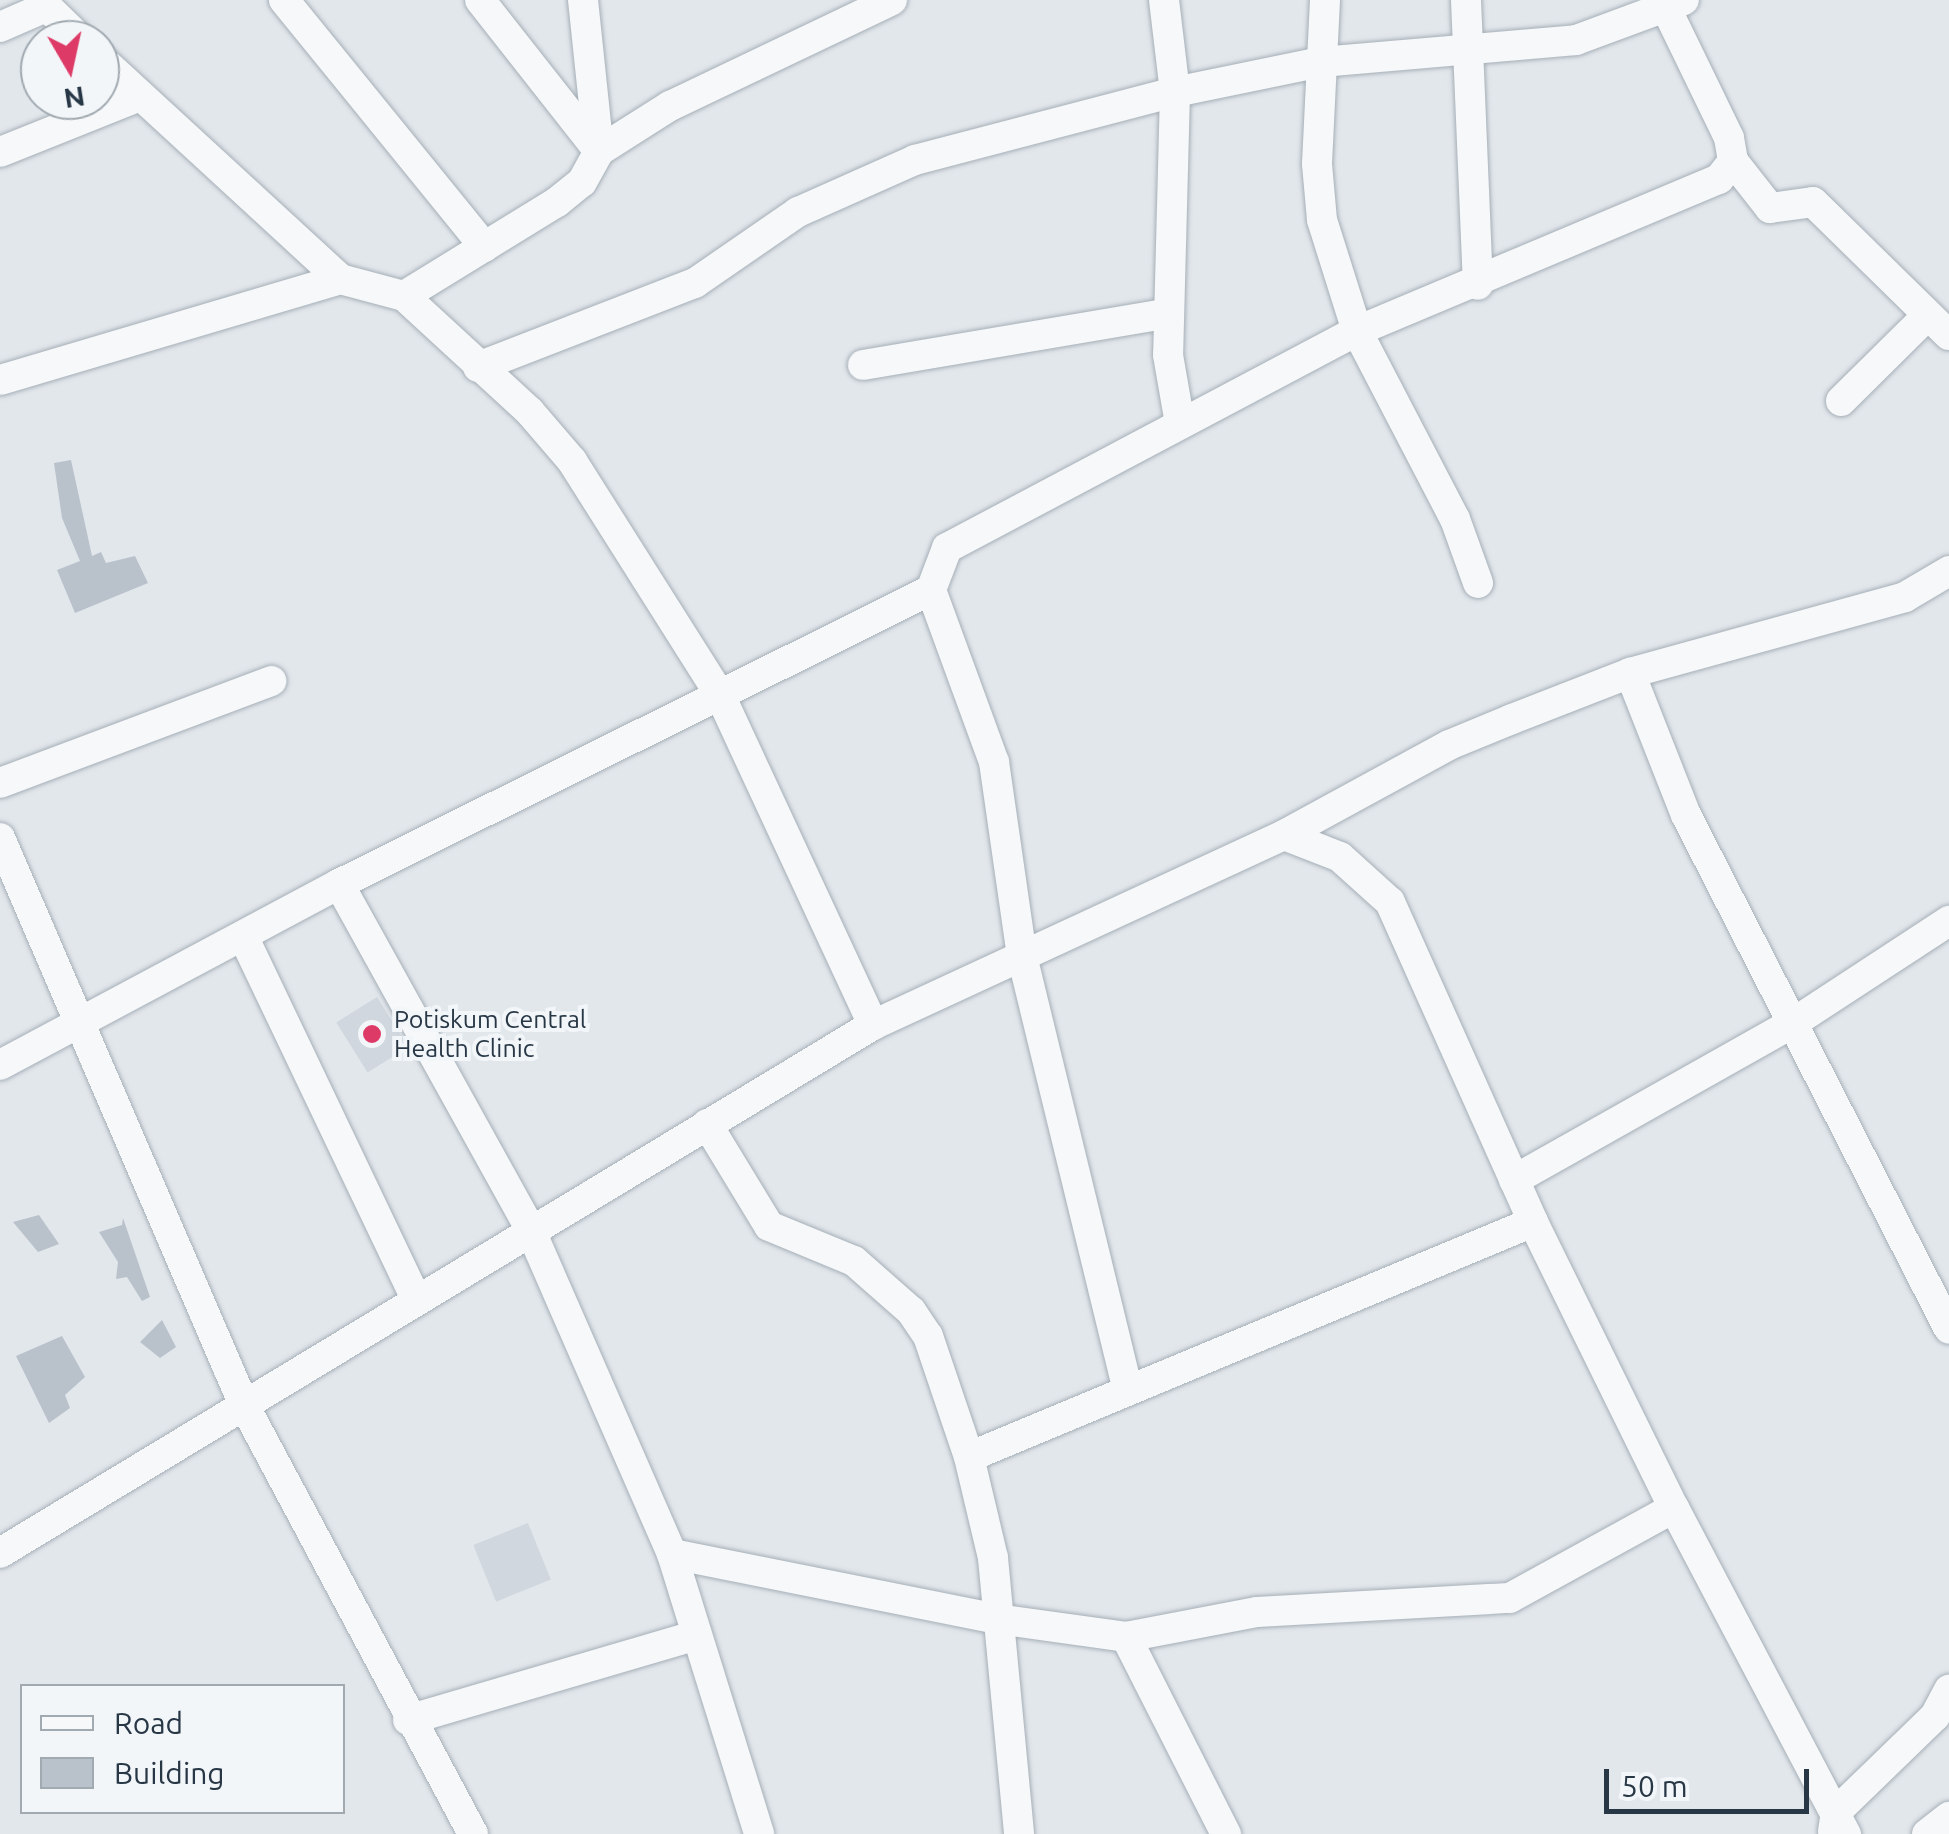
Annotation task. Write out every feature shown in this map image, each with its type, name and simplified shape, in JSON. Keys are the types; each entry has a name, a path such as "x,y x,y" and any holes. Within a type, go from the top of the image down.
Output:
{"street":[{"path":"284,0 484,247"},
{"path":"480,0 599,152"},
{"path":"583,0 599,152"},
{"path":"404,296 582,182 599,152 670,106 892,0"},
{"path":"1164,0 1176,92 1166,314 1180,424"},
{"path":"1325,0 1321,62 1322,220 1357,332 1455,519 1478,584"},
{"path":"1466,0 1478,285"},
{"path":"0,28 43,4"},
{"path":"478,367 695,283 850,185 915,160 1176,92 1321,62 1576,40 1675,4 1729,138 1732,161 1770,208 1814,202 1938,326 1841,400"},
{"path":"120,77 340,279 404,296 530,412 572,461 720,695 873,1025"},
{"path":"0,152 140,96"},
{"path":"0,1065 339,884 930,590 947,548 1180,424 1357,332 1478,285 1718,179 1732,161"},
{"path":"0,380 340,279"},
{"path":"863,365 1166,314"},
{"path":"0,1554 530,1229 873,1025 1284,835 1449,745 1630,673 1905,597 1949,571"},
{"path":"930,590 994,762 1022,956 1128,1386"},
{"path":"1630,673 1686,814 1796,1021 1949,1329"},
{"path":"0,783 271,681"},
{"path":"1284,835 1340,857 1390,902 1533,1222 1838,1827 1935,1716 1949,1690"},
{"path":"0,838 244,1405 408,1720 472,1834"},
{"path":"339,884 530,1229 672,1554 759,1834"},
{"path":"1514,1180 1796,1021 1949,921"},
{"path":"243,936 416,1299"},
{"path":"708,1124 770,1226 854,1261 911,1311 928,1336 969,1457 993,1558 1019,1834"},
{"path":"969,1457 1049,1427 1128,1386 1533,1222"},
{"path":"672,1554 997,1619 1126,1637 1257,1612 1510,1598 1674,1508"},
{"path":"408,1720 697,1634"},
{"path":"1126,1637 1226,1834"},
{"path":"1927,1834 1949,1817"}],"shaded area":[{"name":"Potiskum Central Health Clinic","path":"377,997 408,1047 368,1072 336,1022"},
{"path":"528,1523 551,1580 496,1602 473,1545"}],"building":[{"path":"71,460 92,556 101,552 106,563 135,556 148,583 75,613 57,570 80,561 62,518 54,463"},
{"path":"39,1215 59,1244 38,1252 13,1222"},
{"path":"123,1218 150,1297 142,1301 127,1277 116,1279 118,1262 99,1232 122,1225"},
{"path":"162,1320 176,1347 160,1358 140,1342"},
{"path":"62,1336 85,1377 65,1395 70,1408 49,1423 16,1356"}],"place":[{"name":"Potiskum Central Health Clinic","path":"372,1034"}]}
